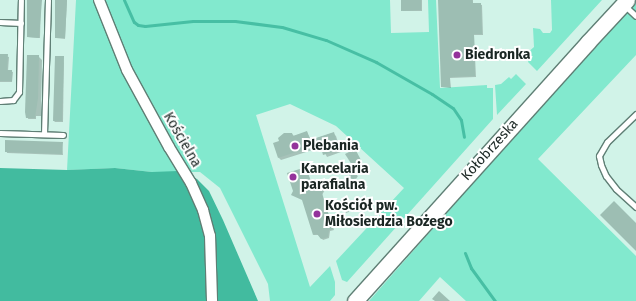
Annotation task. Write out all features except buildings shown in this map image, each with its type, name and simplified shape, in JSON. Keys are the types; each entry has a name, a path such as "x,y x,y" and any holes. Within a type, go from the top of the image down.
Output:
{"main road":[{"name":"Kołobrzeska","path":"355,301 625,2"}],"street":[{"name":"Kościelna","path":"99,0 127,70 169,147 191,183 203,210 210,236 212,301"}],"lane":[{"path":"0,101 13,100 18,92 21,0"},
{"path":"44,134 48,0"},
{"path":"625,2 636,16"},
{"path":"0,22 21,23"},
{"path":"636,114 607,142 599,156 606,176 616,189 636,207"},
{"path":"0,133 63,135"}],"green space":[{"path":"76,0 390,0 391,33 429,32 428,0 436,0 440,88 487,85 487,88 493,88 493,119 347,282 342,280 336,261 404,188 336,126 290,104 256,115 310,287 330,266 335,282 335,295 330,301 270,301 268,284 220,188 200,172 152,172 115,168 67,170"},
{"path":"551,0 602,0 537,71 528,62 530,55 527,53 534,47 533,28 540,29 543,33 550,33 552,30"},
{"path":"636,3 636,55 538,159 636,256 636,301 466,301 440,277 419,301 369,301 525,124"},
{"path":"516,74 526,84 497,115 495,85 501,84 509,77 511,79"},
{"path":"0,168 67,170 115,168 152,172 178,171 197,179 209,191 258,301 0,301"}],"waterway":[{"path":"124,0 134,22 138,25 145,26 193,21 235,21 282,27 326,40 376,62 432,94 453,108 461,120 464,137"},
{"path":"465,253 471,268 495,301"}],"place":[{"name":"Biedronka","path":"457,55"},
{"name":"Plebania","path":"295,146"},
{"name":"Kancelaria parafialna","path":"293,177"},
{"name":"Kościół pw. Miłosierdzia Bożego","path":"317,214"}]}
